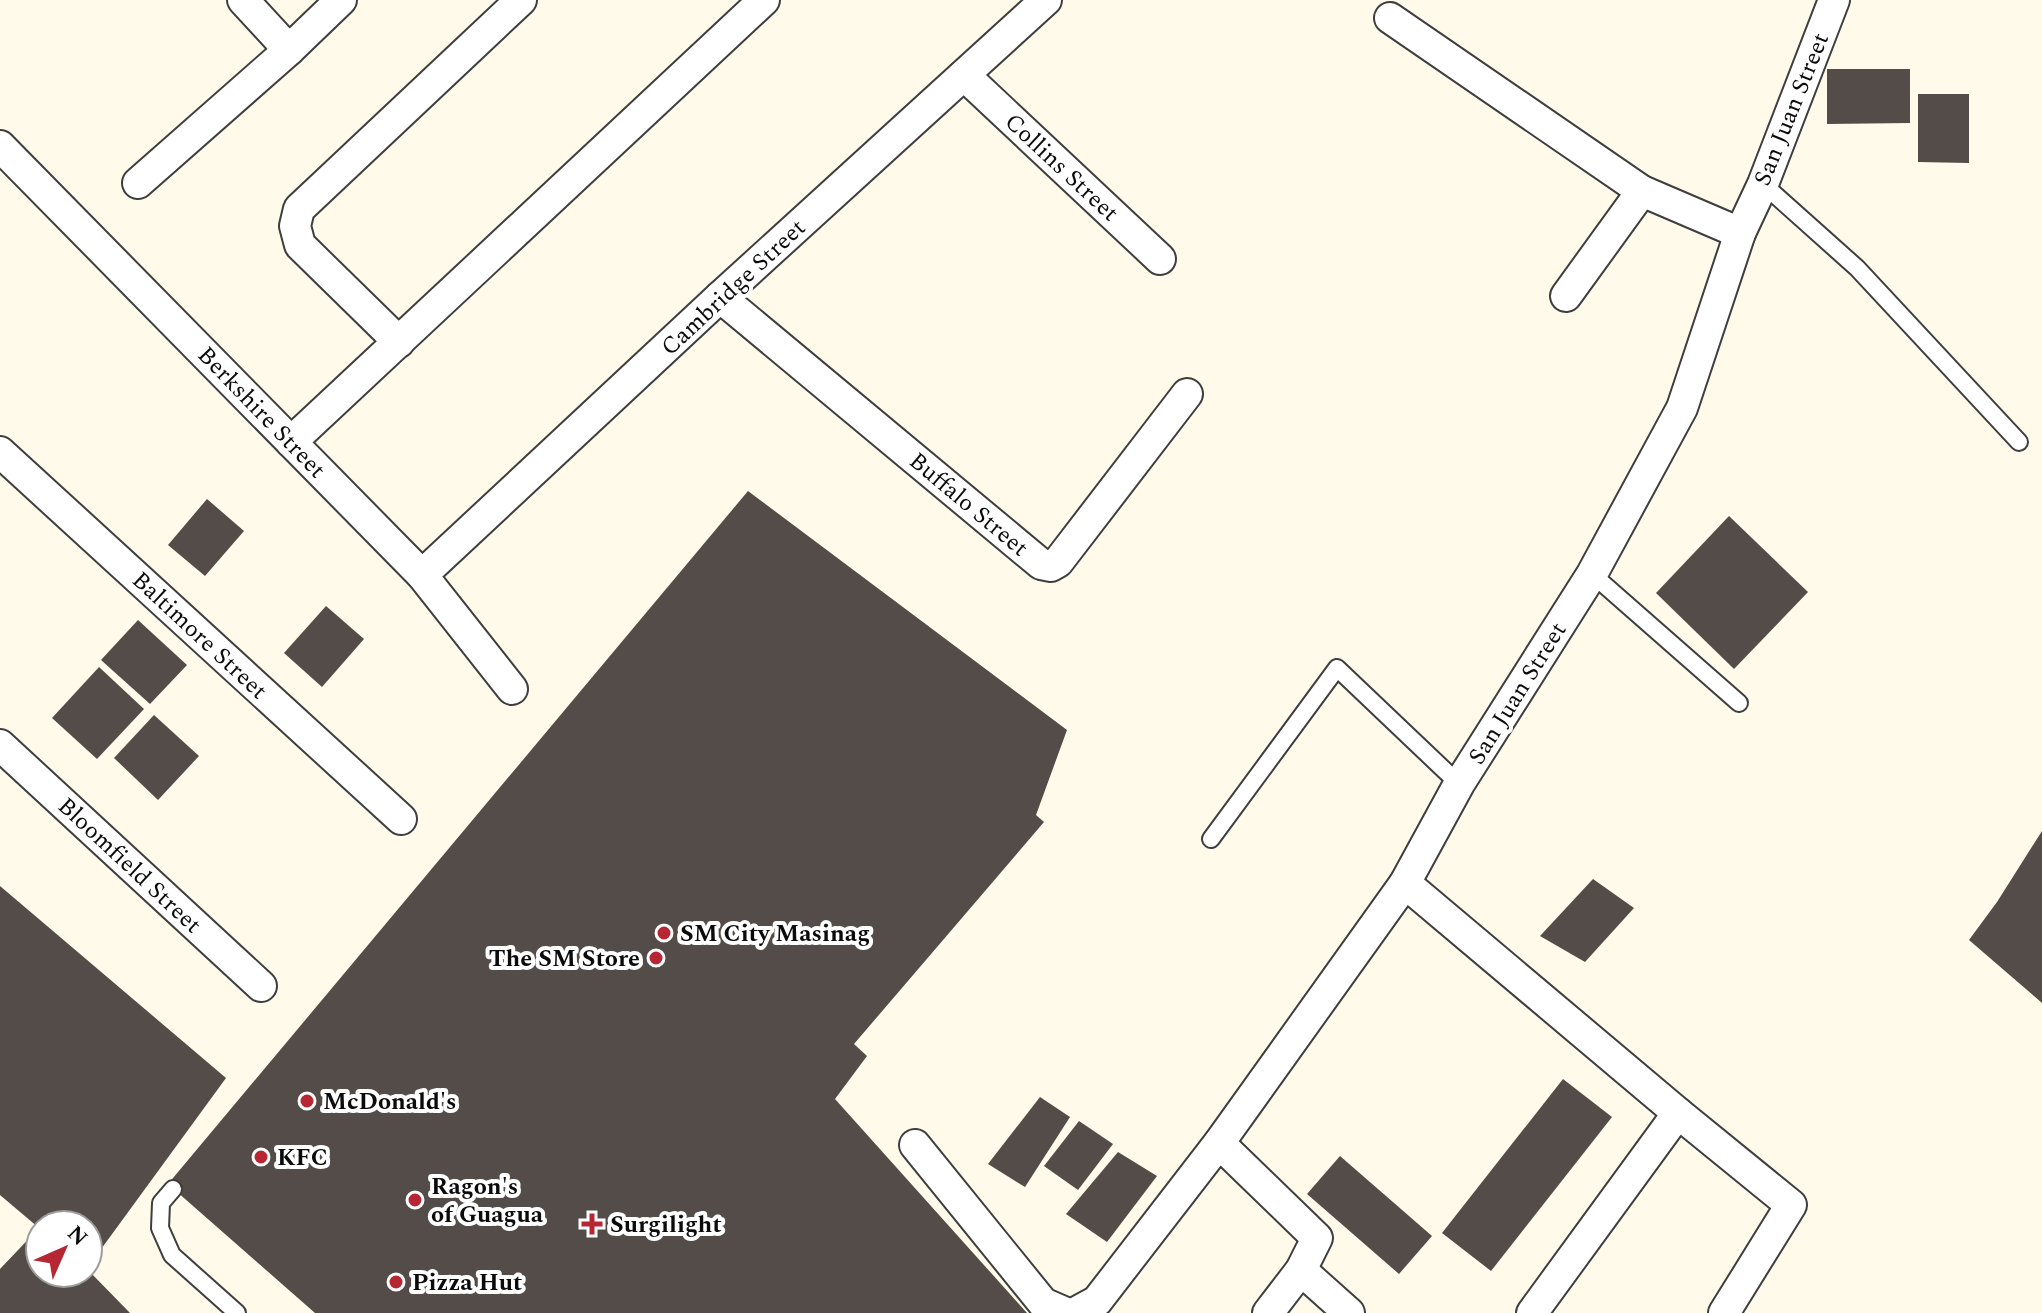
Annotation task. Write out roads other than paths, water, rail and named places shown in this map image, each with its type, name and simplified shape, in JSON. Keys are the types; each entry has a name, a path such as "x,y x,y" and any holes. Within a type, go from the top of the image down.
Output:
{"street":[{"path":"243,0 289,50"},
{"path":"138,183 341,0"},
{"path":"399,342 300,245 295,226 299,209 521,0"},
{"path":"291,442 764,0"},
{"name":"Cambridge Street","path":"422,575 720,297 1046,0"},
{"name":"San Juan Street","path":"1075,1313 1097,1301 1219,1143 1405,883 1459,784 1592,574 1682,408 1740,233 1763,184 1834,0"},
{"path":"1390,18 1642,191 1740,233"},
{"name":"Collins Street","path":"964,75 1160,259"},
{"name":"Berkshire Street","path":"0,146 422,575 512,689"},
{"path":"1566,296 1642,191"},
{"name":"Buffalo Street","path":"720,297 1041,564 1051,566 1058,562 1187,394"},
{"name":"Baltimore Street","path":"0,452 401,819"},
{"name":"Bloomfield Street","path":"0,745 261,986"},
{"path":"1405,883 1791,1205 1724,1313"},
{"path":"1532,1313 1678,1113"},
{"path":"1219,1143 1317,1238 1301,1270 1268,1313"},
{"path":"915,1145 1043,1303 1066,1313"},
{"path":"1301,1270 1349,1313"}],"lane":[{"path":"1763,184 1857,268 2019,442"},
{"path":"1592,574 1739,703"},
{"path":"1211,839 1337,668 1459,784"},
{"path":"173,1189 161,1203 160,1228 172,1255 237,1313"}],"place":[{"name":"SM City Masinag","path":"664,933"},
{"name":"The SM Store","path":"656,958"},
{"name":"McDonald's","path":"307,1101"},
{"name":"KFC","path":"261,1157"},
{"name":"Ragon's of Guagua","path":"415,1200"},
{"name":"Surgilight","path":"592,1224"},
{"name":"Pizza Hut","path":"396,1282"}]}
